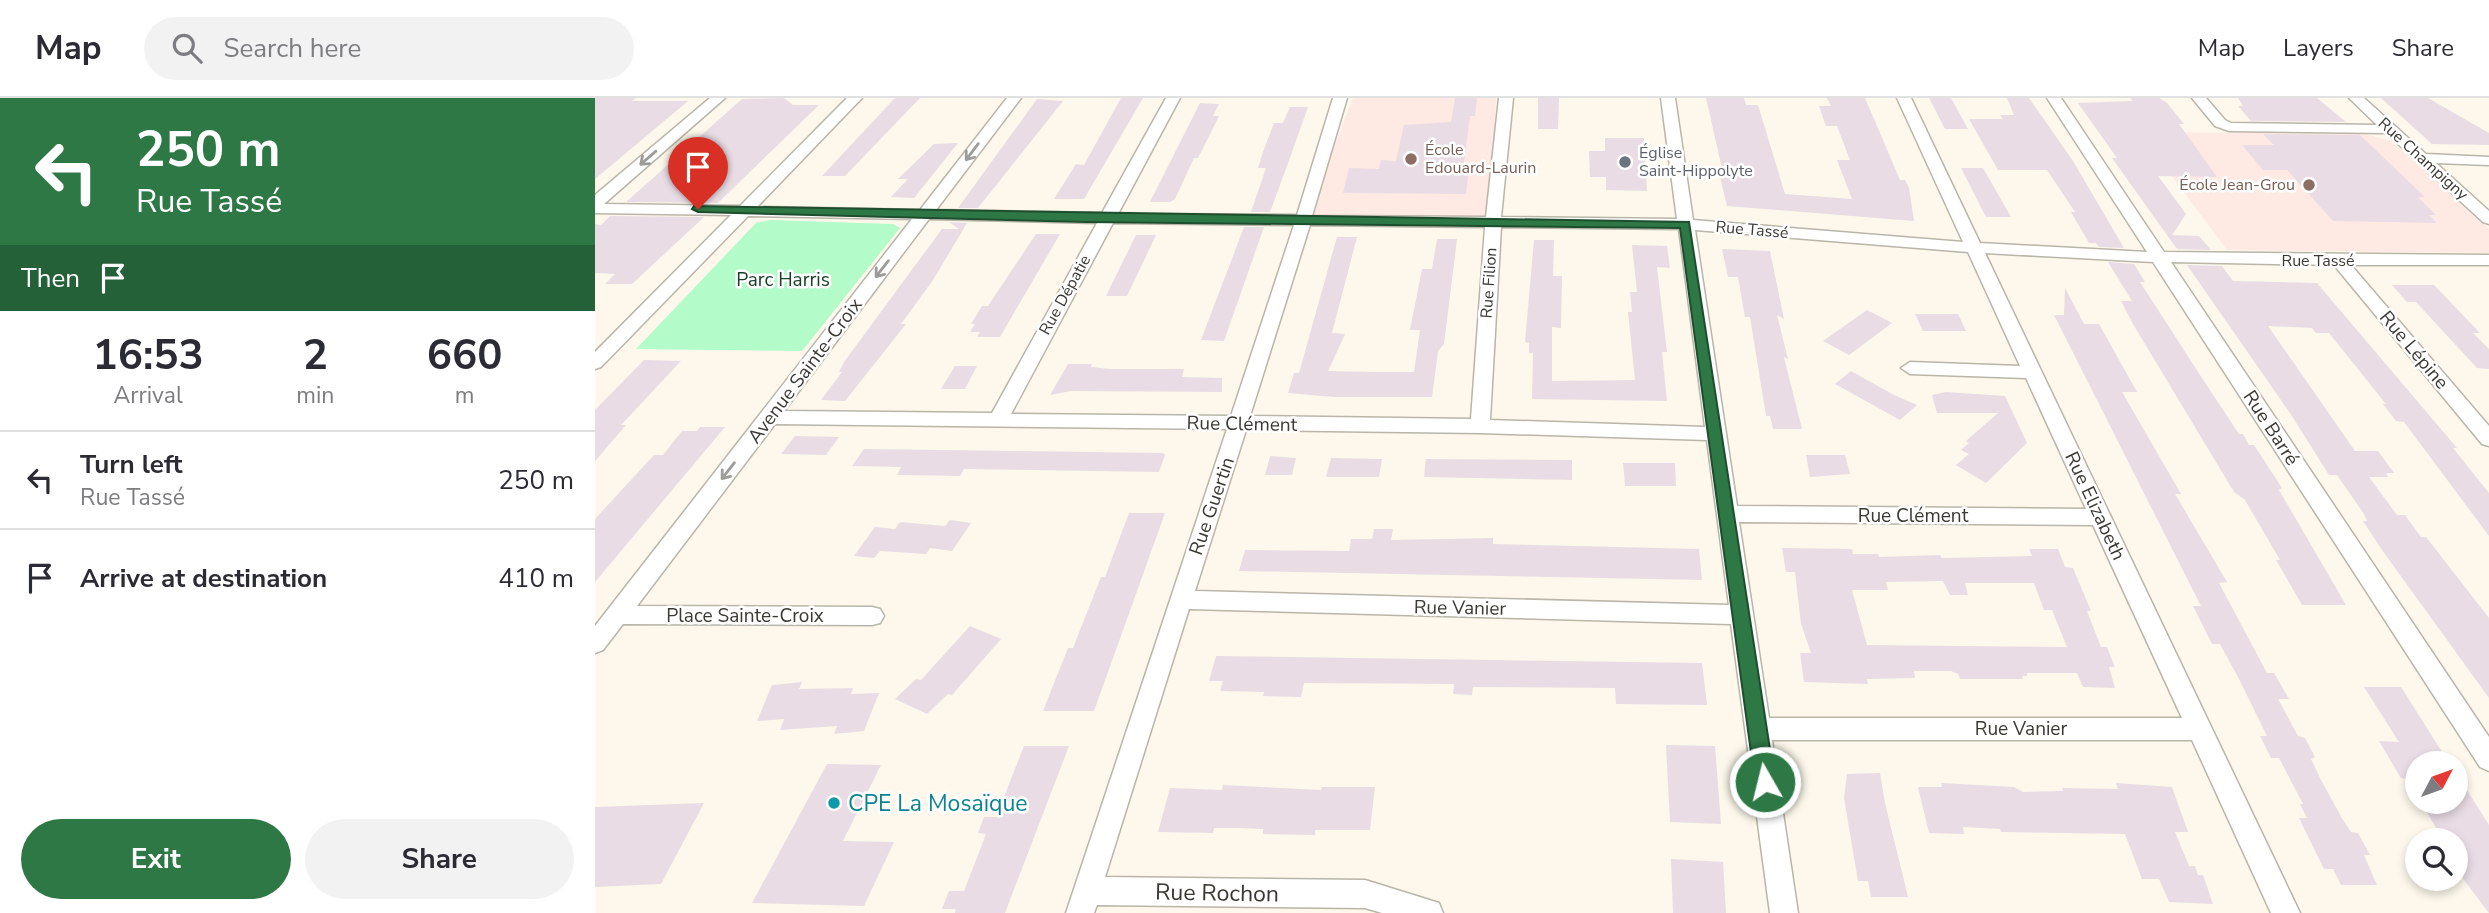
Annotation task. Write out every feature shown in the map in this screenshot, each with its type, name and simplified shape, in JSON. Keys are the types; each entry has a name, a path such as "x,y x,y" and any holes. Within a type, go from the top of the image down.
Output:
{"street":[{"path":"595,206 718,98"},
{"path":"595,363 856,98"},
{"name":"Avenue Sainte-Croix","path":"595,643 1014,98"},
{"name":"Rue Dépatie","path":"999,420 1173,98"},
{"name":"Rue Guertin","path":"1084,902 1180,600 1240,424 1340,98"},
{"name":"Rue Filion","path":"1480,426 1493,222 1506,98"},
{"path":"1668,98 1725,514 1784,913"},
{"name":"Rue Elizabeth","path":"1904,98 2286,913"},
{"name":"Rue Barré","path":"2054,98 2489,758"},
{"path":"2199,98 2220,123 2229,127 2390,129"},
{"name":"Rue Champigny","path":"2356,98 2489,219"},
{"path":"2423,158 2489,161"},
{"name":"Rue Tassé","path":"595,206 924,215 1685,225 1974,248 2158,257 2339,261 2489,260"},
{"name":"Rue Lépine","path":"2339,261 2489,439"},
{"path":"1910,368 2032,372"},
{"name":"Rue Clément","path":"769,417 1480,426 1715,434"},
{"name":"Rue Clément","path":"1725,514 2100,517"},
{"name":"Rue Vanier","path":"1180,600 1741,615"},
{"name":"Place Sainte-Croix","path":"617,615 873,617"},
{"name":"Rue Vanier","path":"1758,729 2200,729"},
{"name":"Rue Rochon","path":"1084,902 1365,894 1429,913"}],"shaded area":[{"name":"École Edouard-Laurin","path":"1353,98 1496,98 1493,222 1304,221"},
{"name":"École Jean-Grou","path":"2139,132 2365,134 2391,141 2489,229 2489,253 2227,250"}],"green space":[{"name":"Parc Harris","path":"770,220 893,224 900,228 802,351 636,349 756,223"}],"building":[{"path":"595,98 636,98 632,101 688,101 595,179"},
{"path":"784,98 793,105 819,105 718,203 626,202 742,99"},
{"path":"895,98 920,98 845,176 822,176"},
{"path":"1121,98 1143,98 1084,199 1054,199 1076,164 1084,165"},
{"path":"1455,98 1477,98 1475,116 1470,116 1463,170 1469,170 1466,194 1343,193 1349,168 1379,169 1381,160 1396,161 1404,125 1451,122"},
{"path":"1538,98 1559,98 1558,129 1538,129"},
{"path":"1706,98 1744,98 1746,105 1758,105 1785,194 1852,199 1837,160 1850,160 1837,126 1826,126 1819,106 1831,106 1827,98 1865,98 1900,180 1905,180 1909,188 1914,221 1727,206 1719,173 1723,173"},
{"path":"1929,98 1951,98 1968,129 1945,129"},
{"path":"2007,98 2029,98 2073,161 2124,248 2099,247 2096,243 2089,243 2071,212 2075,212 2047,170 1998,170 1969,119 2003,119 2000,115 2014,115"},
{"path":"2130,98 2159,98 2167,103 2184,124 2179,124 2217,177 2158,176 2186,214 2172,235 2199,236 2211,250 2177,249 2112,158 2117,158 2078,103 2133,101"},
{"path":"2238,98 2317,98 2346,122 2251,121 2238,106 2243,106"},
{"path":"2381,98 2428,98 2489,133 2489,145 2432,144"},
{"path":"1037,99 1063,101 978,208 958,208"},
{"path":"1200,103 1219,104 1213,116 1219,116 1198,158 1194,158 1175,199 1170,202 1150,202"},
{"path":"1290,107 1308,107 1270,212 1251,212 1266,168 1258,168 1263,152 1274,123 1283,123"},
{"path":"2263,134 2360,135 2425,197 2418,197 2436,215 2429,215 2437,223 2333,221 2287,170 2263,170 2242,145 2274,145"},
{"name":"Église Saint-Hippolyte","path":"1605,138 1644,138 1647,191 1606,190 1606,177 1590,177 1589,151 1605,151"},
{"path":"958,143 914,198 891,197 908,179 898,179 934,144"},
{"path":"1961,168 1983,168 2011,217 1986,217"},
{"path":"610,216 704,217 632,284 605,284 615,274 595,273 595,224 601,225"},
{"path":"949,222 967,223 933,280 901,324 906,324 845,401 821,400 842,372 839,372 844,362 942,229 959,229"},
{"path":"1244,227 1264,227 1224,341 1201,340"},
{"path":"1036,234 1060,234 1000,337 977,337 980,332 970,332 975,324 971,324 982,306 988,306"},
{"path":"1136,235 1156,235 1127,296 1106,296"},
{"path":"1337,237 1357,237 1332,333 1345,334 1328,371 1375,372 1414,372 1420,330 1410,330 1422,269 1432,269 1437,239 1457,239 1444,344 1438,351 1432,397 1334,397 1288,393 1294,373 1299,373"},
{"path":"1534,240 1554,240 1553,276 1562,276 1561,328 1552,327 1552,381 1635,380 1628,312 1632,312 1630,292 1637,292 1632,245 1667,246 1670,268 1657,267 1667,352 1662,352 1667,401 1532,399 1533,353 1529,353 1529,343 1525,342"},
{"path":"1722,249 1770,251 1784,319 1777,315 1788,359 1784,357 1802,429 1773,429 1770,416 1766,416 1750,317 1745,317 1738,277 1728,277"},
{"path":"2108,262 2134,264 2145,282 2140,282 2239,434 2243,434 2249,445 2254,445 2282,488 2279,490 2346,605 2302,605 2276,560 2280,560 2245,500 2234,492 2133,324 2121,301 2132,301"},
{"path":"2187,265 2222,266 2233,281 2317,283 2457,448 2453,448 2489,493 2489,536 2404,422 2396,421 2383,404 2386,404 2329,333 2316,333 2312,328 2268,326 2355,451 2378,451 2394,473 2386,473 2388,477 2369,477 2397,515 2405,515 2421,537 2426,537 2489,618 2489,698 2382,550 2363,521 2367,521 2364,514 2337,475 2329,475 2290,413"},
{"path":"2392,285 2434,285 2480,333 2473,333 2489,349 2489,369 2477,368 2416,302 2407,302"},
{"path":"2065,288 2084,324 2099,324 2137,392 2122,392 2181,494 2175,494 2227,582 2219,583 2267,673 2274,673 2289,699 2278,699 2298,736 2305,738 2315,757 2311,759 2321,780 2343,820 2351,832 2358,833 2370,855 2364,855 2377,885 2341,885 2333,869 2324,869 2299,818 2307,818 2300,804 2303,804 2279,758 2271,758 2260,736 2267,736 2220,644 2212,644 2193,606 2201,606 2054,315 2064,315"},
{"path":"1867,310 1892,323 1849,355 1823,341"},
{"path":"1915,314 1958,314 1966,331 1923,331"},
{"path":"644,360 681,361 621,425 626,425 595,461 595,410"},
{"path":"1068,364 1092,364 1091,367 1110,369 1184,369 1182,377 1222,378 1222,392 1071,391 1050,395"},
{"path":"955,366 977,366 965,389 941,389"},
{"path":"1851,371 1917,405 1900,420 1835,384"},
{"path":"1946,392 2005,396 2027,443 1986,483 1956,465 1969,454 1961,450 1969,443 1966,441 1998,413 1937,413 1932,395"},
{"path":"700,427 725,427 595,582 595,519 654,455 663,455 682,431 697,431"},
{"path":"795,436 839,437 826,455 781,454"},
{"path":"864,449 1165,455 1159,472 964,469 960,476 897,475 901,467 852,466"},
{"path":"1806,455 1845,455 1850,474 1810,477"},
{"path":"1270,456 1296,458 1292,475 1265,475"},
{"path":"1331,458 1382,459 1379,477 1326,477"},
{"path":"1426,459 1572,460 1572,480 1424,477"},
{"path":"1623,463 1675,463 1676,486 1625,486"},
{"path":"1129,513 1165,513 1094,711 1043,711 1068,648 1073,648 1101,577 1105,577"},
{"path":"950,520 971,523 952,551 930,548 926,554 880,551 874,558 854,556 875,527 895,529 900,522 945,526"},
{"path":"1374,529 1393,529 1391,540 1493,538 1493,544 1699,549 1702,580 1239,571 1245,550 1349,551 1351,539 1372,539"},
{"path":"1782,548 1852,549 1853,554 1878,554 1879,557 1940,555 1942,558 2032,556 2029,549 2058,549 2065,567 2073,568 2091,611 2087,611 2101,647 2107,647 2115,667 2109,667 2115,688 2083,687 2077,673 2027,673 2027,676 2022,676 2023,679 1960,679 1958,674 1951,671 1914,671 1915,678 1867,679 1868,684 1804,682 1800,653 1811,653 1801,624 1795,572 1786,572","holes":["1943,581 1950,595 1968,595 1965,583 2034,583 2044,610 2052,610 2067,647 1867,645 1852,590 1888,590 1886,582"]},
{"path":"970,626 1001,639 952,695 948,694 927,714 895,699 916,679 921,680"},
{"path":"1216,656 1702,663 1707,705 1616,704 1615,688 1473,687 1472,695 1453,694 1454,684 1304,683 1301,697 1263,696 1264,692 1220,691 1223,681 1209,681"},
{"path":"802,682 799,689 853,688 851,694 879,693 864,731 834,734 837,726 780,730 784,719 757,721 772,685"},
{"path":"2364,687 2401,687 2441,751 2405,751 2405,778 2401,778 2379,741 2399,742"},
{"path":"1666,745 1715,746 1721,824 1670,822"},
{"path":"1024,746 1069,746 1005,913 955,913 956,909 942,909 949,891 964,891 986,834 978,833 984,817 996,817"},
{"name":"CPE La Mosaïque","path":"827,764 881,765 843,841 894,842 864,906 752,903"},
{"path":"1880,773 1908,897 1871,897 1868,881 1858,881 1844,798 1847,774"},
{"path":"1941,783 2014,787 2023,792 2063,791 2062,788 2118,789 2116,783 2172,787 2188,832 2175,832 2189,866 2195,866 2198,875 2203,875 2213,904 2169,902 2159,879 2142,879 2125,834 2001,832 2000,829 1963,827 1964,834 1929,833 1918,787 1942,787"},
{"path":"1223,785 1321,790 1322,787 1375,787 1370,830 1315,830 1315,835 1263,834 1263,829 1239,828 1214,828 1213,833 1158,832 1170,788 1222,790"},
{"path":"2468,792 2489,825 2489,913 2468,885 2468,828 2436,828 2428,814 2468,814"},
{"path":"704,803 661,884 595,887 595,807"},
{"path":"1671,859 1723,862 1726,913 1673,913"}],"place":[{"name":"École Edouard-Laurin","path":"1411,159"},
{"name":"Église Saint-Hippolyte","path":"1625,162"},
{"name":"École Jean-Grou","path":"2309,185"},
{"name":"CPE La Mosaïque","path":"834,803"}],"route":[{"path":"698,209 1085,218 1685,225 1765,782"}]}
